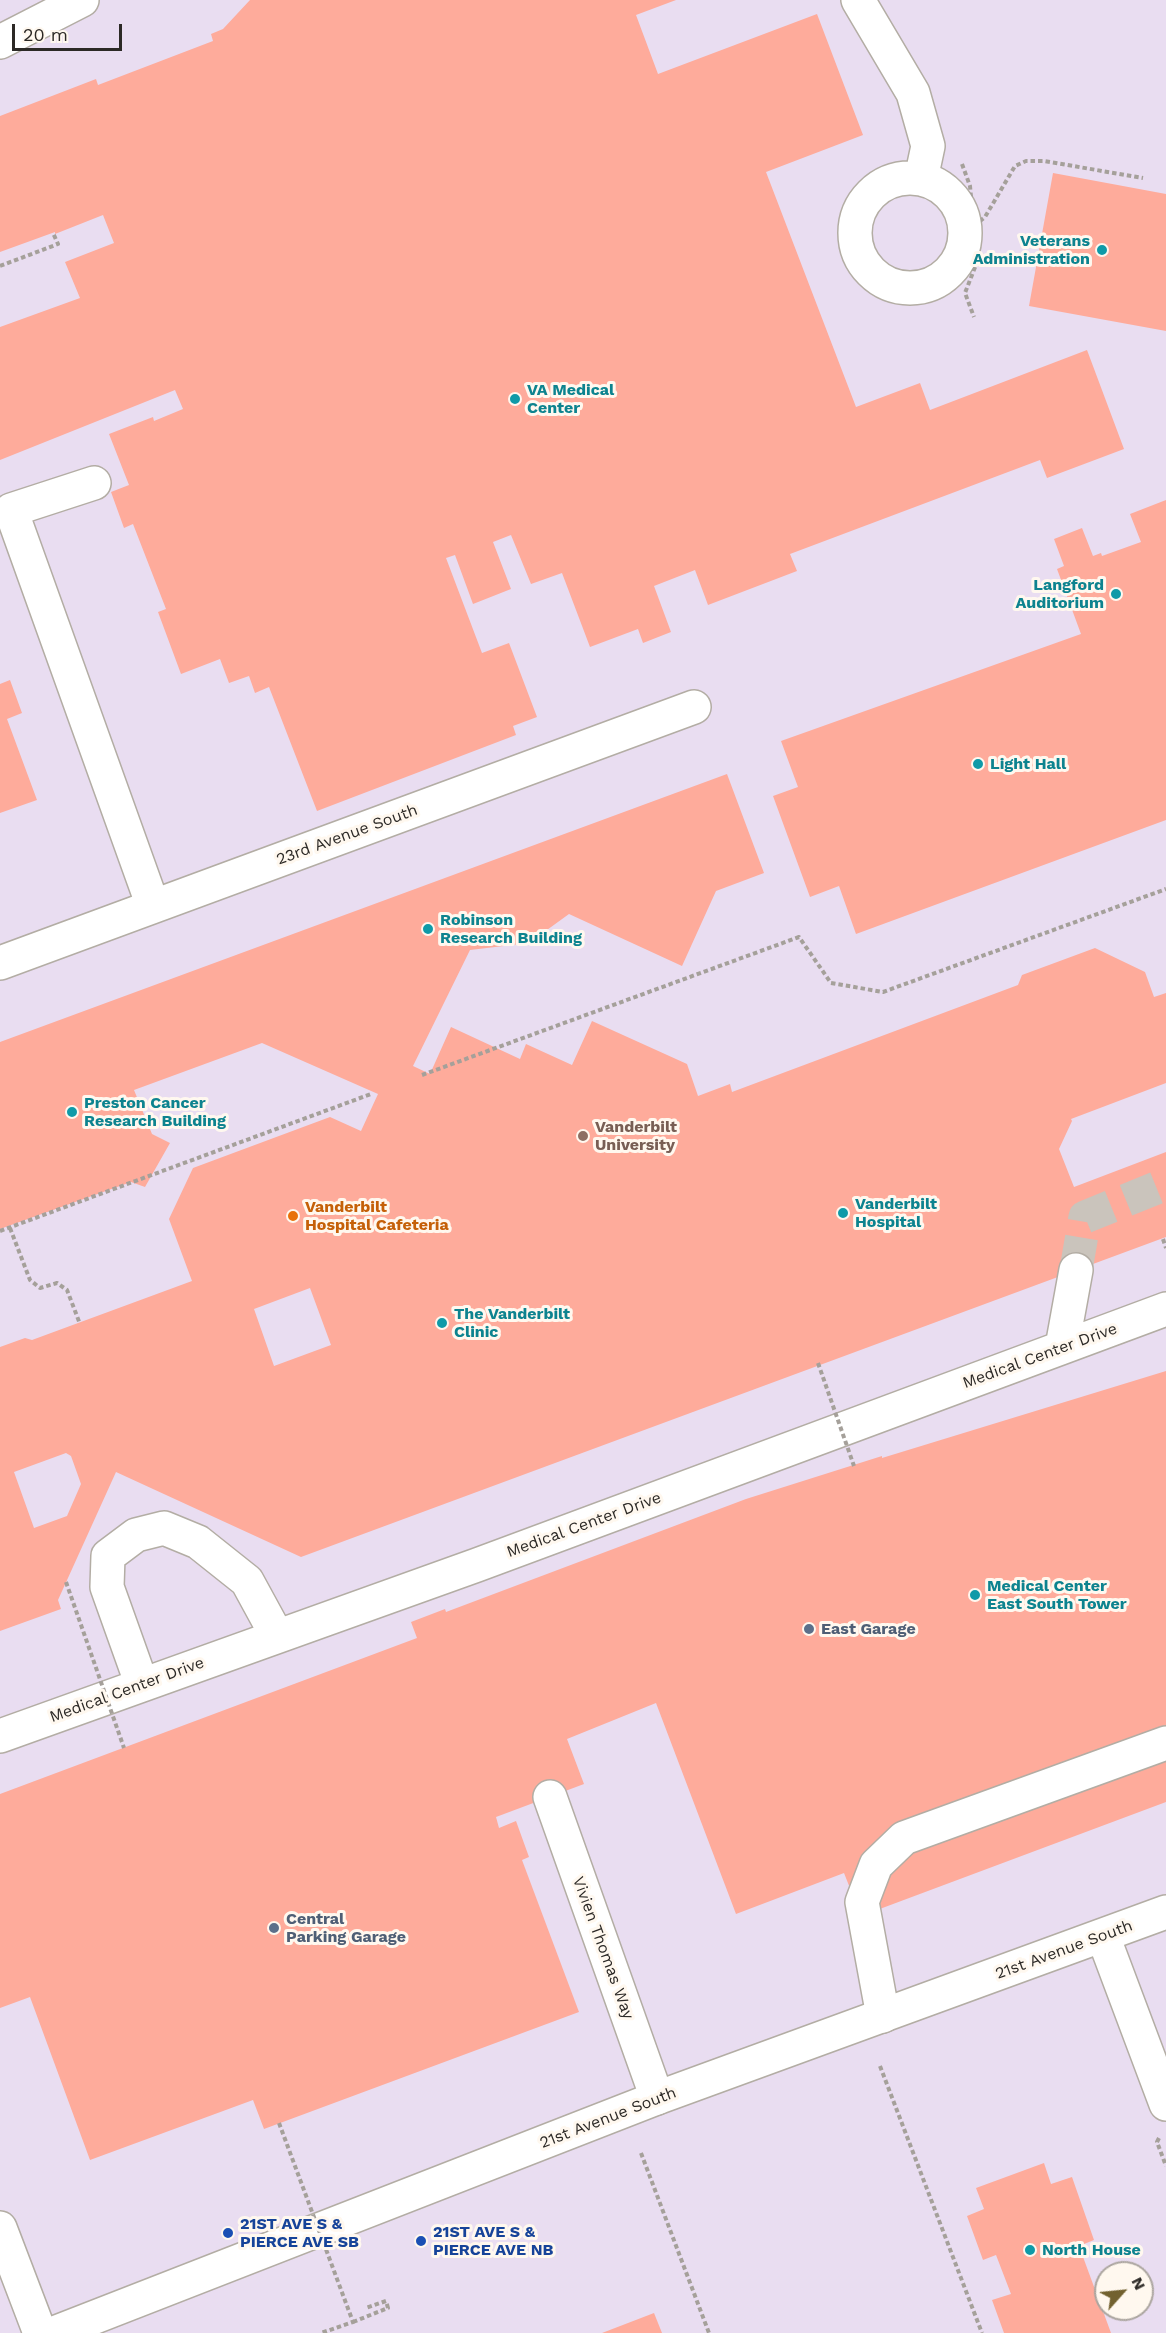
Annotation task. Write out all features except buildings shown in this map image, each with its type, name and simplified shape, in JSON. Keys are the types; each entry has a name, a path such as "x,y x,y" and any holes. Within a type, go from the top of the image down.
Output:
{"street":[{"path":"0,42 82,0"},
{"path":"858,0 913,93 928,146 921,179"},
{"path":"94,483 11,510 153,906"},
{"name":"23rd Avenue South","path":"0,963 694,707"},
{"path":"1062,1347 1076,1270"},
{"name":"Medical Center Drive","path":"0,1736 499,1557 1166,1309"},
{"path":"142,1685 107,1587 108,1556 136,1535 164,1528 198,1542 247,1581 277,1636"},
{"path":"883,2016 862,1902 876,1865 904,1838 1166,1743"},
{"name":"Vivien Thomas Way","path":"550,1797 657,2098"},
{"name":"21st Avenue South","path":"54,2333 657,2098 1166,1912"},
{"path":"1103,1936 1164,2118"},
{"path":"0,2228 40,2333"}],"path":[{"path":"958,153 970,186 974,226 977,262 965,293 974,317"},
{"path":"974,226 985,217 1015,166 1026,161 1044,161 1143,178"},
{"path":"0,266 58,244 53,233"},
{"path":"422,1075 799,937 831,983 883,992 1166,889"},
{"path":"0,1231 371,1094"},
{"path":"10,1227 30,1280 40,1288 57,1283 68,1290 80,1324"},
{"path":"1163,1239 1166,1248"},
{"path":"818,1363 854,1466"},
{"path":"66,1581 124,1748"},
{"path":"880,2066 982,2333"},
{"path":"1164,2118 1157,2142 1166,2166"},
{"path":"279,2123 353,2322"},
{"path":"641,2153 708,2333"},
{"path":"321,2333 388,2308 386,2301 366,2308"}],"shaded area":[{"name":"Vanderbilt University","path":"0,0 1166,0 1166,2333 0,2333"}],"tunnel":[{"path":"1076,1270 1085,1217 1166,1184"}],"place":[{"name":"Veterans Administration","path":"1102,250"},
{"name":"VA Medical Center","path":"515,399"},
{"name":"Langford Auditorium","path":"1116,594"},
{"name":"Light Hall","path":"978,764"},
{"name":"Robinson Research Building","path":"428,929"},
{"name":"Preston Cancer Research Building","path":"72,1112"},
{"name":"Vanderbilt University","path":"583,1136"},
{"name":"Vanderbilt Hospital","path":"843,1213"},
{"name":"Vanderbilt Hospital Cafeteria","path":"293,1216"},
{"name":"The Vanderbilt Clinic","path":"442,1323"},
{"name":"Medical Center East South Tower","path":"975,1595"},
{"name":"East Garage","path":"809,1629"},
{"name":"Central Parking Garage","path":"274,1928"},
{"name":"21ST AVE S & PIERCE AVE SB","path":"228,2233"},
{"name":"21ST AVE S & PIERCE AVE NB","path":"421,2241"},
{"name":"North House","path":"1030,2250"}]}
